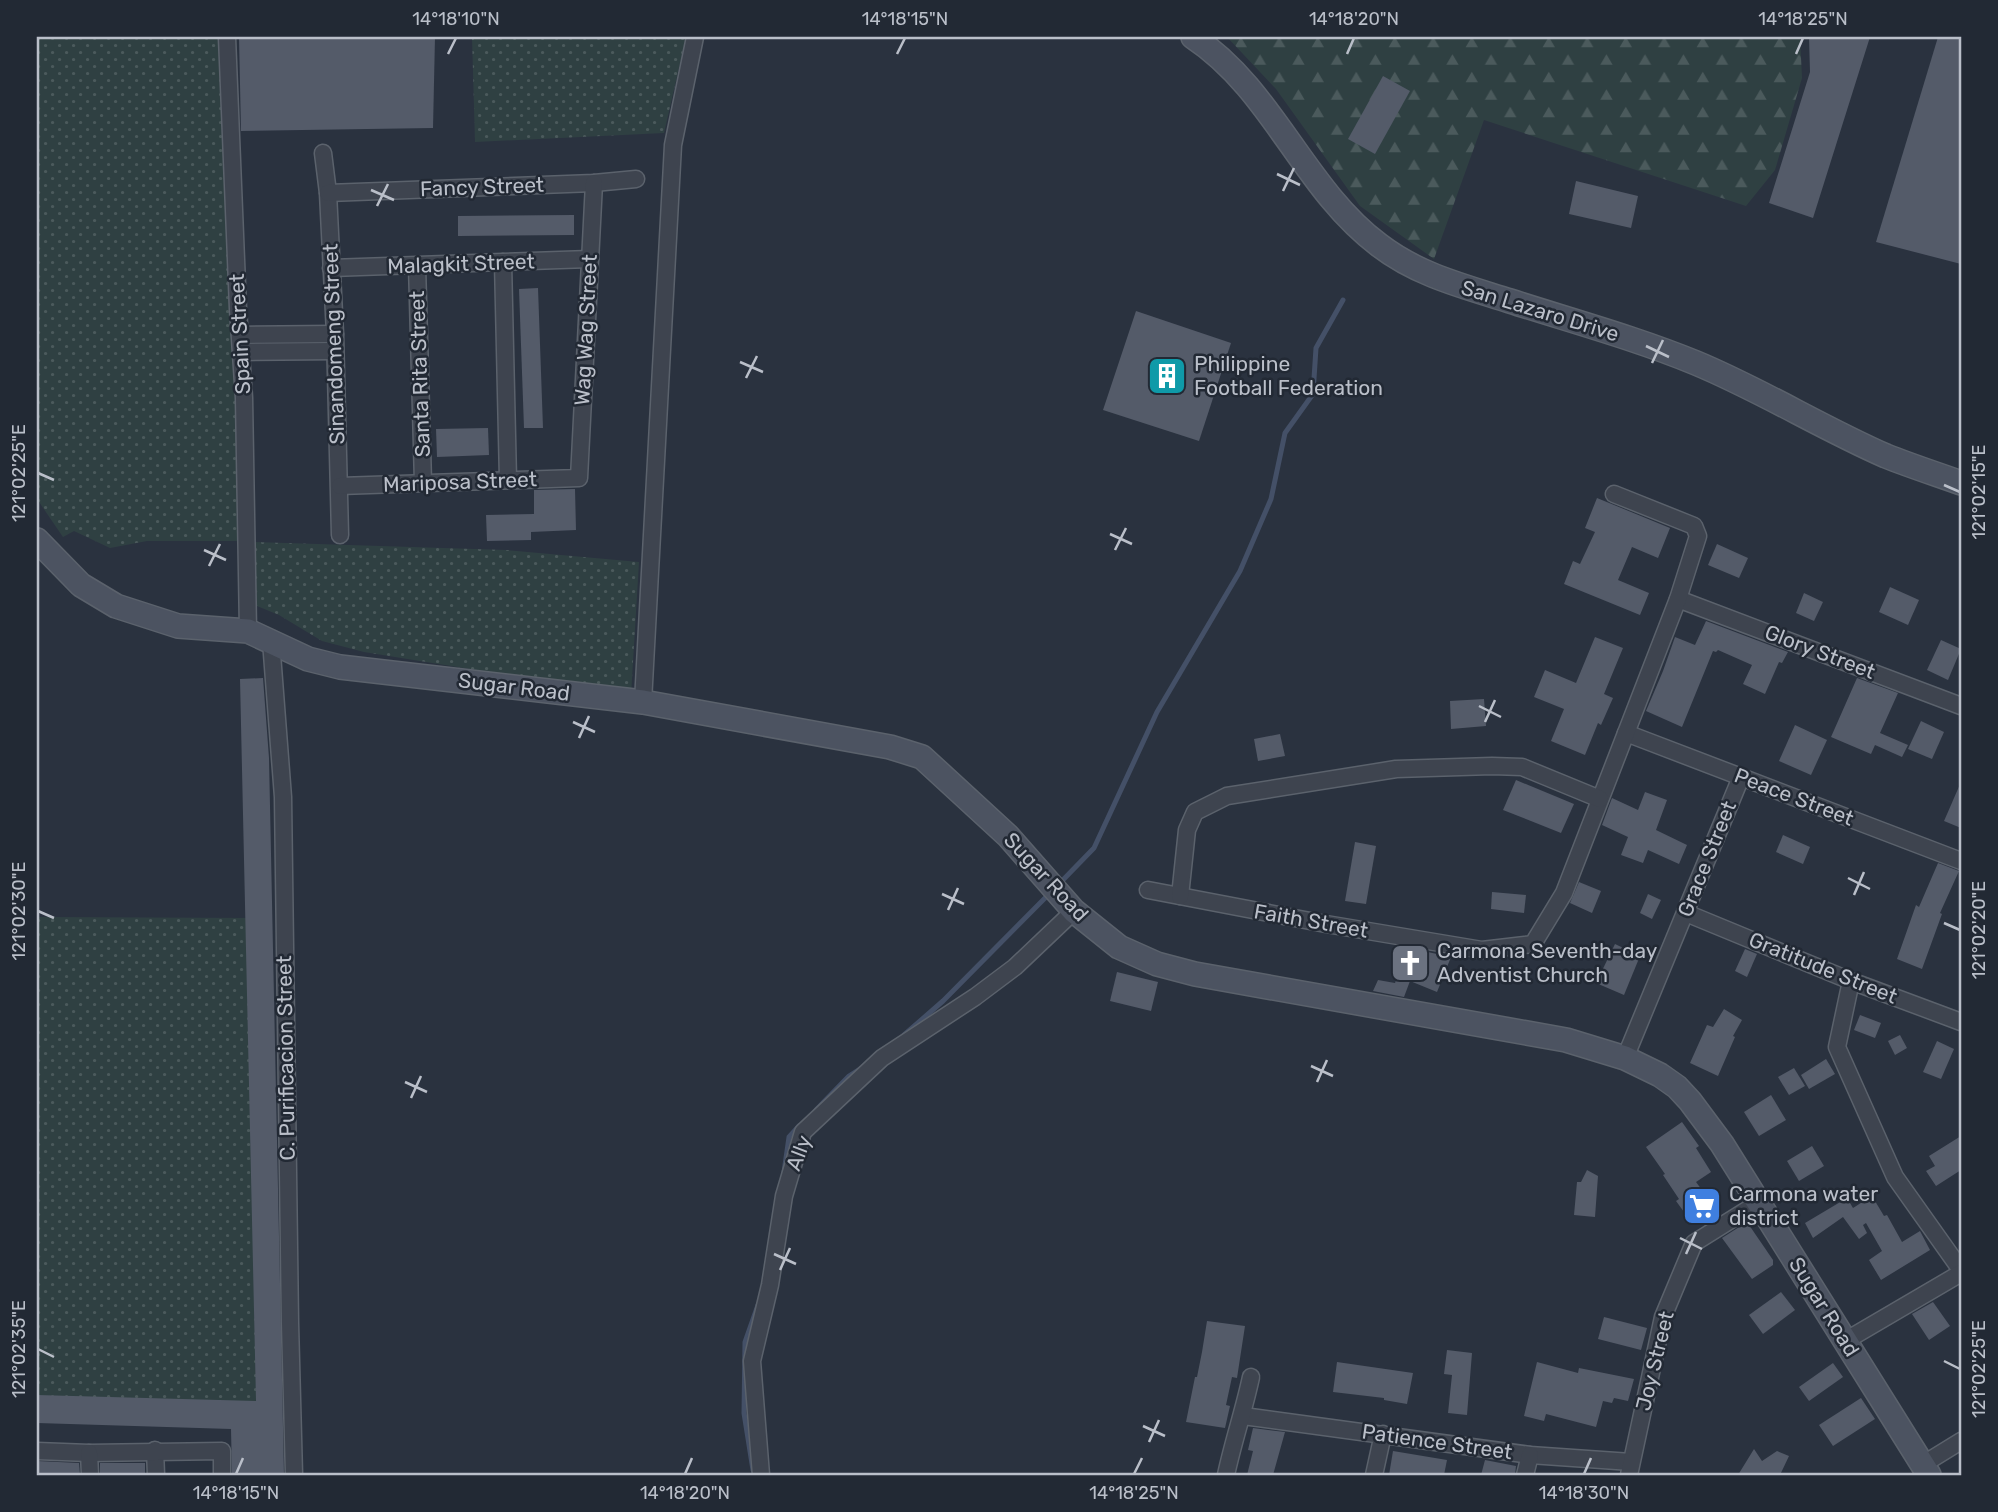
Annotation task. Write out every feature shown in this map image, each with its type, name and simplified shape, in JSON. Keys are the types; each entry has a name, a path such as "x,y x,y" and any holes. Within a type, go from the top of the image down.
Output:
{"main road":[{"name":"San Lazaro Drive","path":"1193,37 1228,65 1251,89 1327,195 1349,220 1407,265 1440,280 1639,342 1696,363 1887,456 1961,483"},
{"name":"Sugar Road","path":"40,550 81,585 116,606 178,626 248,631 308,659 340,667 643,702 890,747 922,757 1009,836 1074,911 1119,947 1157,964 1195,974 1566,1040 1625,1058 1660,1075 1684,1094 1721,1144 1926,1470"}],"street":[{"name":"Spain Street","path":"228,37 228,100 242,352 248,631"},
{"path":"643,702 673,145 695,37"},
{"name":"Sinandomeng Street","path":"323,153 328,192 335,342 340,535"},
{"name":"Fancy Street","path":"328,192 594,183 636,179"},
{"name":"Wag Wag Street","path":"579,478 594,183"},
{"name":"Malagkit Street","path":"331,268 590,259"},
{"path":"503,262 508,480"},
{"name":"Santa Rita Street","path":"417,265 423,483"},
{"path":"240,335 262,335 293,343"},
{"path":"262,335 263,352"},
{"path":"242,352 263,352 293,343 335,342"},
{"name":"Mariposa Street","path":"340,486 579,478"},
{"name":"Faith Street","path":"1148,890 1482,950 1533,944 1564,893 1678,599 1698,536 1694,526 1614,494"},
{"name":"Glory Street","path":"1678,599 1961,706"},
{"name":"C. Purificacion Street","path":"271,641 283,797 294,1475"},
{"name":"Peace Street","path":"1626,733 1961,861"},
{"path":"1180,896 1187,830 1195,812 1227,796 1396,769 1492,766 1522,767 1600,799"},
{"name":"Grace Street","path":"1625,1058 1741,777"},
{"name":"Ally","path":"761,1475 752,1360 770,1285 784,1196 803,1132 882,1058 985,990 1015,967 1074,911"},
{"name":"Gratitude Street","path":"1686,913 1851,981 1961,1022"},
{"path":"1845,1341 1961,1271 1895,1177 1838,1047 1851,981"},
{"name":"Joy Street","path":"1630,1469 1663,1317 1694,1242 1758,1203"},
{"path":"1226,1475 1251,1377"},
{"name":"Patience Street","path":"1243,1416 1630,1469"},
{"path":"1374,1475 1383,1434"},
{"path":"1926,1470 1961,1441"},
{"path":"155,1450 156,1475"},
{"path":"37,1451 222,1451 222,1475"},
{"path":"89,1453 90,1475"},
{"path":"1525,1475 1530,1455"}],"green space":[{"path":"37,37 221,37 235,370 238,541 147,541 110,548 74,531 63,537 37,499"},
{"path":"472,37 686,37 664,133 475,142"},
{"path":"1227,37 1800,37 1802,78 1775,170 1746,206 1484,120 1434,259 1360,206 1276,89"},
{"path":"254,542 506,550 639,562 631,695 364,652 322,641 279,615 257,606"},
{"path":"37,917 255,918 257,1419 37,1411"}],"building":[{"path":"239,37 435,37 433,128 241,131"},
{"path":"1809,37 1870,37 1813,218 1769,203 1810,72"},
{"path":"1938,37 1961,37 1961,264 1876,242"},
{"path":"1383,76 1410,91 1375,154 1348,139"},
{"path":"1576,181 1638,196 1631,228 1569,214"},
{"path":"574,215 574,235 458,236 458,216"},
{"path":"538,288 543,428 524,428 519,289"},
{"name":"Philippine Football Federation","path":"1136,311 1231,343 1199,441 1103,410"},
{"path":"488,428 489,455 437,457 436,429"},
{"path":"575,489 576,530 531,532 531,540 487,541 486,515 534,514 534,490"},
{"path":"1597,498 1670,528 1658,558 1632,547 1618,580 1649,593 1640,615 1564,584 1573,561 1580,564 1595,532 1585,528"},
{"path":"1717,544 1748,558 1739,578 1708,565"},
{"path":"1890,587 1919,600 1908,625 1879,612"},
{"path":"1804,593 1823,602 1814,621 1796,613"},
{"path":"1706,621 1788,652 1782,663 1779,662 1765,694 1743,684 1752,665 1718,650 1713,651 1682,727 1646,711 1675,637 1695,645"},
{"path":"1595,637 1623,648 1604,694 1613,698 1601,725 1598,723 1585,755 1551,741 1564,709 1534,697 1545,670 1576,683"},
{"path":"1941,640 1961,649 1948,680 1927,670"},
{"path":"263,678 269,758 284,1475 232,1475 231,1429 37,1423 37,1395 256,1401 240,679"},
{"path":"1857,678 1898,693 1880,733 1908,745 1902,757 1875,745 1871,754 1831,737"},
{"path":"1484,699 1486,726 1451,729 1450,701"},
{"path":"1921,721 1944,732 1932,759 1908,749"},
{"path":"1795,725 1827,740 1811,775 1779,761"},
{"path":"1280,734 1285,756 1258,761 1254,739"},
{"path":"1516,780 1574,804 1561,833 1503,810"},
{"path":"1961,782 1961,828 1944,821"},
{"path":"1645,792 1667,800 1656,830 1687,845 1679,864 1648,850 1643,863 1621,855 1628,837 1602,825 1612,798 1638,810"},
{"path":"1783,835 1810,847 1803,864 1776,852"},
{"path":"1355,842 1376,846 1366,904 1345,901"},
{"path":"1938,863 1959,871 1940,913 1942,914 1922,969 1897,959 1916,905 1919,907"},
{"path":"1579,882 1601,891 1592,913 1570,903"},
{"path":"1492,892 1526,895 1524,913 1491,909"},
{"path":"1648,894 1661,900 1652,919 1640,913"},
{"path":"1615,944 1640,956 1624,995 1596,983"},
{"path":"1409,948 1451,957 1437,992 1410,981 1404,997 1373,991 1378,980 1395,983"},
{"path":"1745,949 1757,954 1747,977 1735,971"},
{"path":"1117,972 1158,982 1151,1011 1110,1001"},
{"path":"1724,1009 1742,1020 1718,1076 1690,1063 1707,1025 1713,1027"},
{"path":"1860,1015 1881,1023 1875,1038 1854,1030"},
{"path":"1900,1035 1907,1048 1895,1055 1888,1041"},
{"path":"1937,1041 1954,1049 1941,1079 1923,1072"},
{"path":"1826,1059 1835,1074 1809,1089 1801,1075"},
{"path":"1794,1068 1805,1086 1789,1095 1778,1077"},
{"path":"1771,1095 1786,1120 1759,1136 1744,1112"},
{"path":"1682,1122 1699,1146 1696,1148 1711,1172 1696,1182 1714,1206 1692,1223 1676,1201 1679,1199 1646,1147"},
{"path":"1961,1136 1961,1170 1936,1186 1926,1171 1935,1166 1929,1156"},
{"path":"1812,1146 1824,1166 1799,1181 1787,1161"},
{"path":"1587,1170 1598,1176 1595,1217 1574,1215 1577,1182 1581,1182"},
{"path":"1872,1196 1884,1216 1887,1215 1902,1242 1920,1231 1930,1250 1881,1280 1869,1260 1882,1251 1866,1223 1863,1225 1867,1233 1859,1239 1843,1217 1813,1238 1805,1223 1847,1198 1853,1208"},
{"path":"1747,1222 1773,1260 1773,1265 1752,1279 1722,1238"},
{"path":"1781,1292 1795,1310 1763,1334 1749,1315"},
{"path":"1933,1302 1950,1326 1929,1340 1912,1314"},
{"path":"1604,1317 1647,1328 1641,1350 1598,1339"},
{"path":"1207,1321 1245,1326 1237,1378 1232,1377 1226,1405 1230,1406 1225,1428 1186,1422"},
{"path":"1447,1350 1472,1353 1467,1415 1448,1413 1452,1375 1444,1374"},
{"path":"1337,1362 1413,1373 1407,1404 1384,1398 1333,1392"},
{"path":"1537,1362 1578,1373 1579,1368 1634,1379 1628,1401 1614,1398 1612,1403 1603,1401 1596,1427 1546,1414 1544,1421 1524,1416"},
{"path":"1833,1363 1843,1377 1809,1401 1799,1387"},
{"path":"1861,1398 1875,1419 1833,1446 1819,1425"},
{"path":"1253,1428 1285,1432 1273,1475 1247,1475 1253,1451 1248,1450"},
{"path":"1754,1449 1762,1461 1777,1451 1789,1456 1780,1475 1738,1475"},
{"path":"1393,1451 1447,1460 1444,1475 1389,1475"},
{"path":"1485,1460 1516,1466 1515,1475 1481,1475"},
{"path":"37,1461 79,1463 80,1475 37,1475"},
{"path":"100,1463 145,1463 145,1475 100,1475"}],"waterway":[{"path":"1059,884 1094,848 1157,712 1240,571 1271,499 1285,433 1313,394 1316,348 1343,300"},
{"path":"904,1035 943,1001 1050,893"},
{"path":"816,1110 849,1076 860,1069"},
{"path":"784,1172 789,1137 799,1126"},
{"path":"753,1470 744,1413 745,1342 758,1305"}],"place":[{"name":"Philippine Football Federation","path":"1167,376"},
{"name":"Carmona Seventh-day Adventist Church","path":"1410,963"},
{"name":"Carmona water district","path":"1702,1206"}]}
